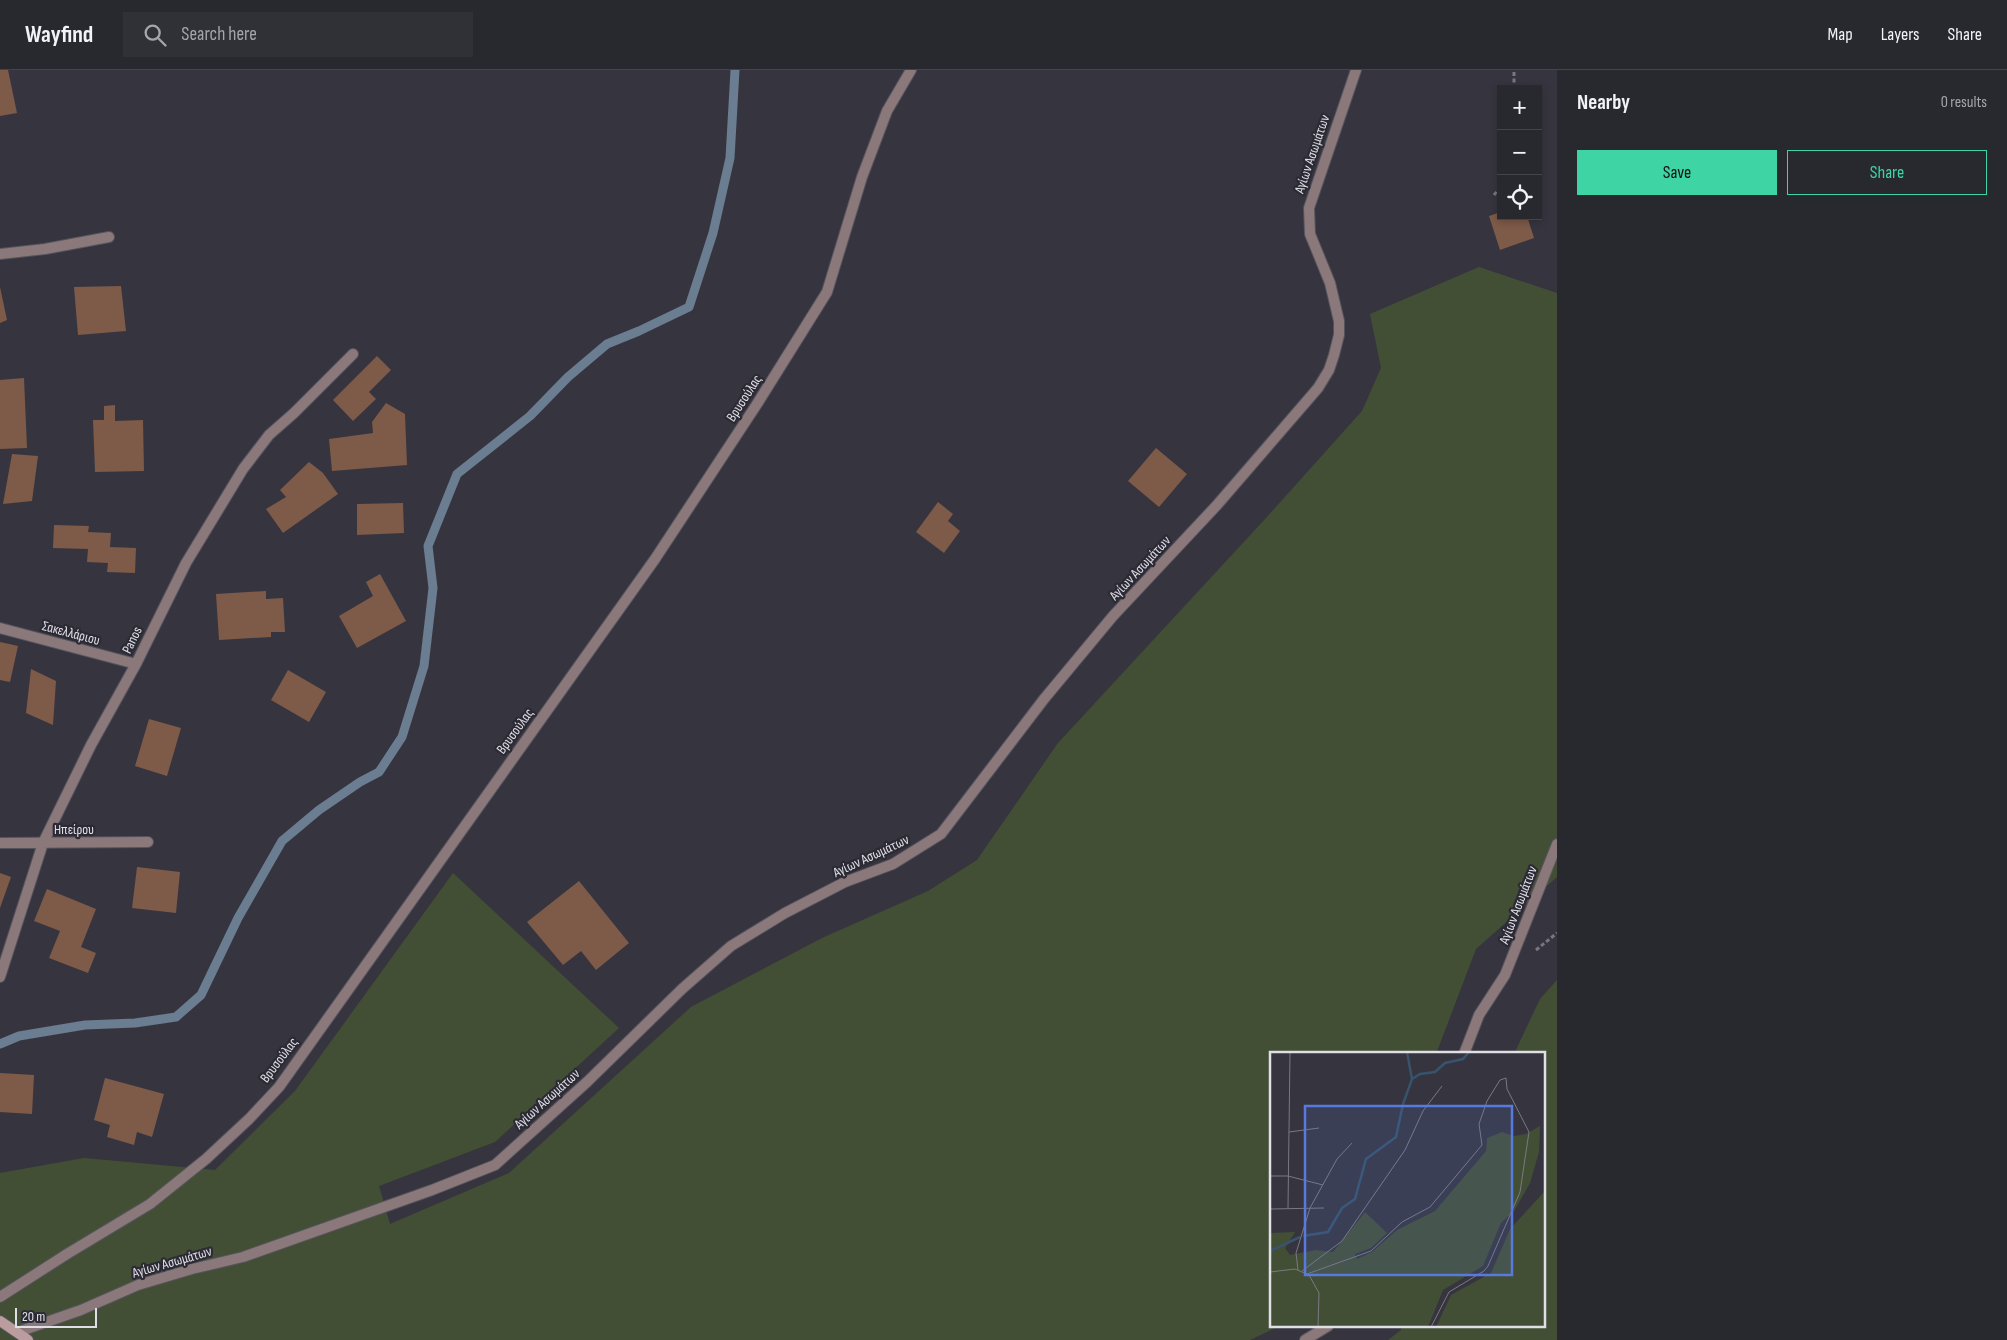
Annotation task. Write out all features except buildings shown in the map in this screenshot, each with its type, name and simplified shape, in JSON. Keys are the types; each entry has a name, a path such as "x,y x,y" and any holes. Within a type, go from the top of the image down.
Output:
{"main road":[{"path":"0,1321 28,1340"}],"street":[{"name":"Βρυσούλας","path":"0,1297 150,1204 206,1159 249,1119 279,1087 655,559 757,404 827,292 862,177 887,111 911,70"},
{"name":"Αγίων Ασωμάτων","path":"18,1332 81,1310 138,1285 192,1269 243,1257 432,1190 495,1164 587,1082 682,989 731,946 784,913 846,882 893,864 941,834 1044,698 1113,616 1217,506 1318,388 1329,370 1339,335 1339,321 1330,284 1310,234 1308,208 1356,70"},
{"path":"0,254 45,249 109,237"},
{"name":"Panos","path":"0,977 42,843 136,664 186,563 243,469 269,435 294,413 353,354"},
{"name":"Σακελλάριου","path":"0,628 136,664"},
{"name":"Ηπείρου","path":"0,843 148,842"},
{"name":"Αγίων Ασωμάτων","path":"1465,1052 1479,1015 1506,975 1557,844"},
{"path":"1306,1340 1325,1328"}],"path":[{"path":"1514,70 1514,85"},
{"path":"1494,195 1497,191"}],"green space":[{"path":"1479,267 1557,293 1557,877 1476,949 1437,1052 1270,1052 1270,1328 1275,1328 1250,1340 0,1340 0,1173 84,1158 215,1170 295,1091 453,873 619,1028 495,1142 379,1186 390,1224 509,1173 691,1007 822,938 928,891 977,860 1058,743 1362,411 1381,368 1370,314"},
{"path":"1557,980 1557,1340 1388,1340 1402,1328 1544,1328 1544,1052 1515,1052 1540,999"}],"waterway":[{"path":"0,1044 19,1036 85,1025 135,1023 176,1017 201,995 238,918 282,841 319,810 360,782 379,772 402,737 424,666 433,588 428,546 457,474 530,416 568,377 607,344 689,307 713,233 730,158 735,70"}]}
